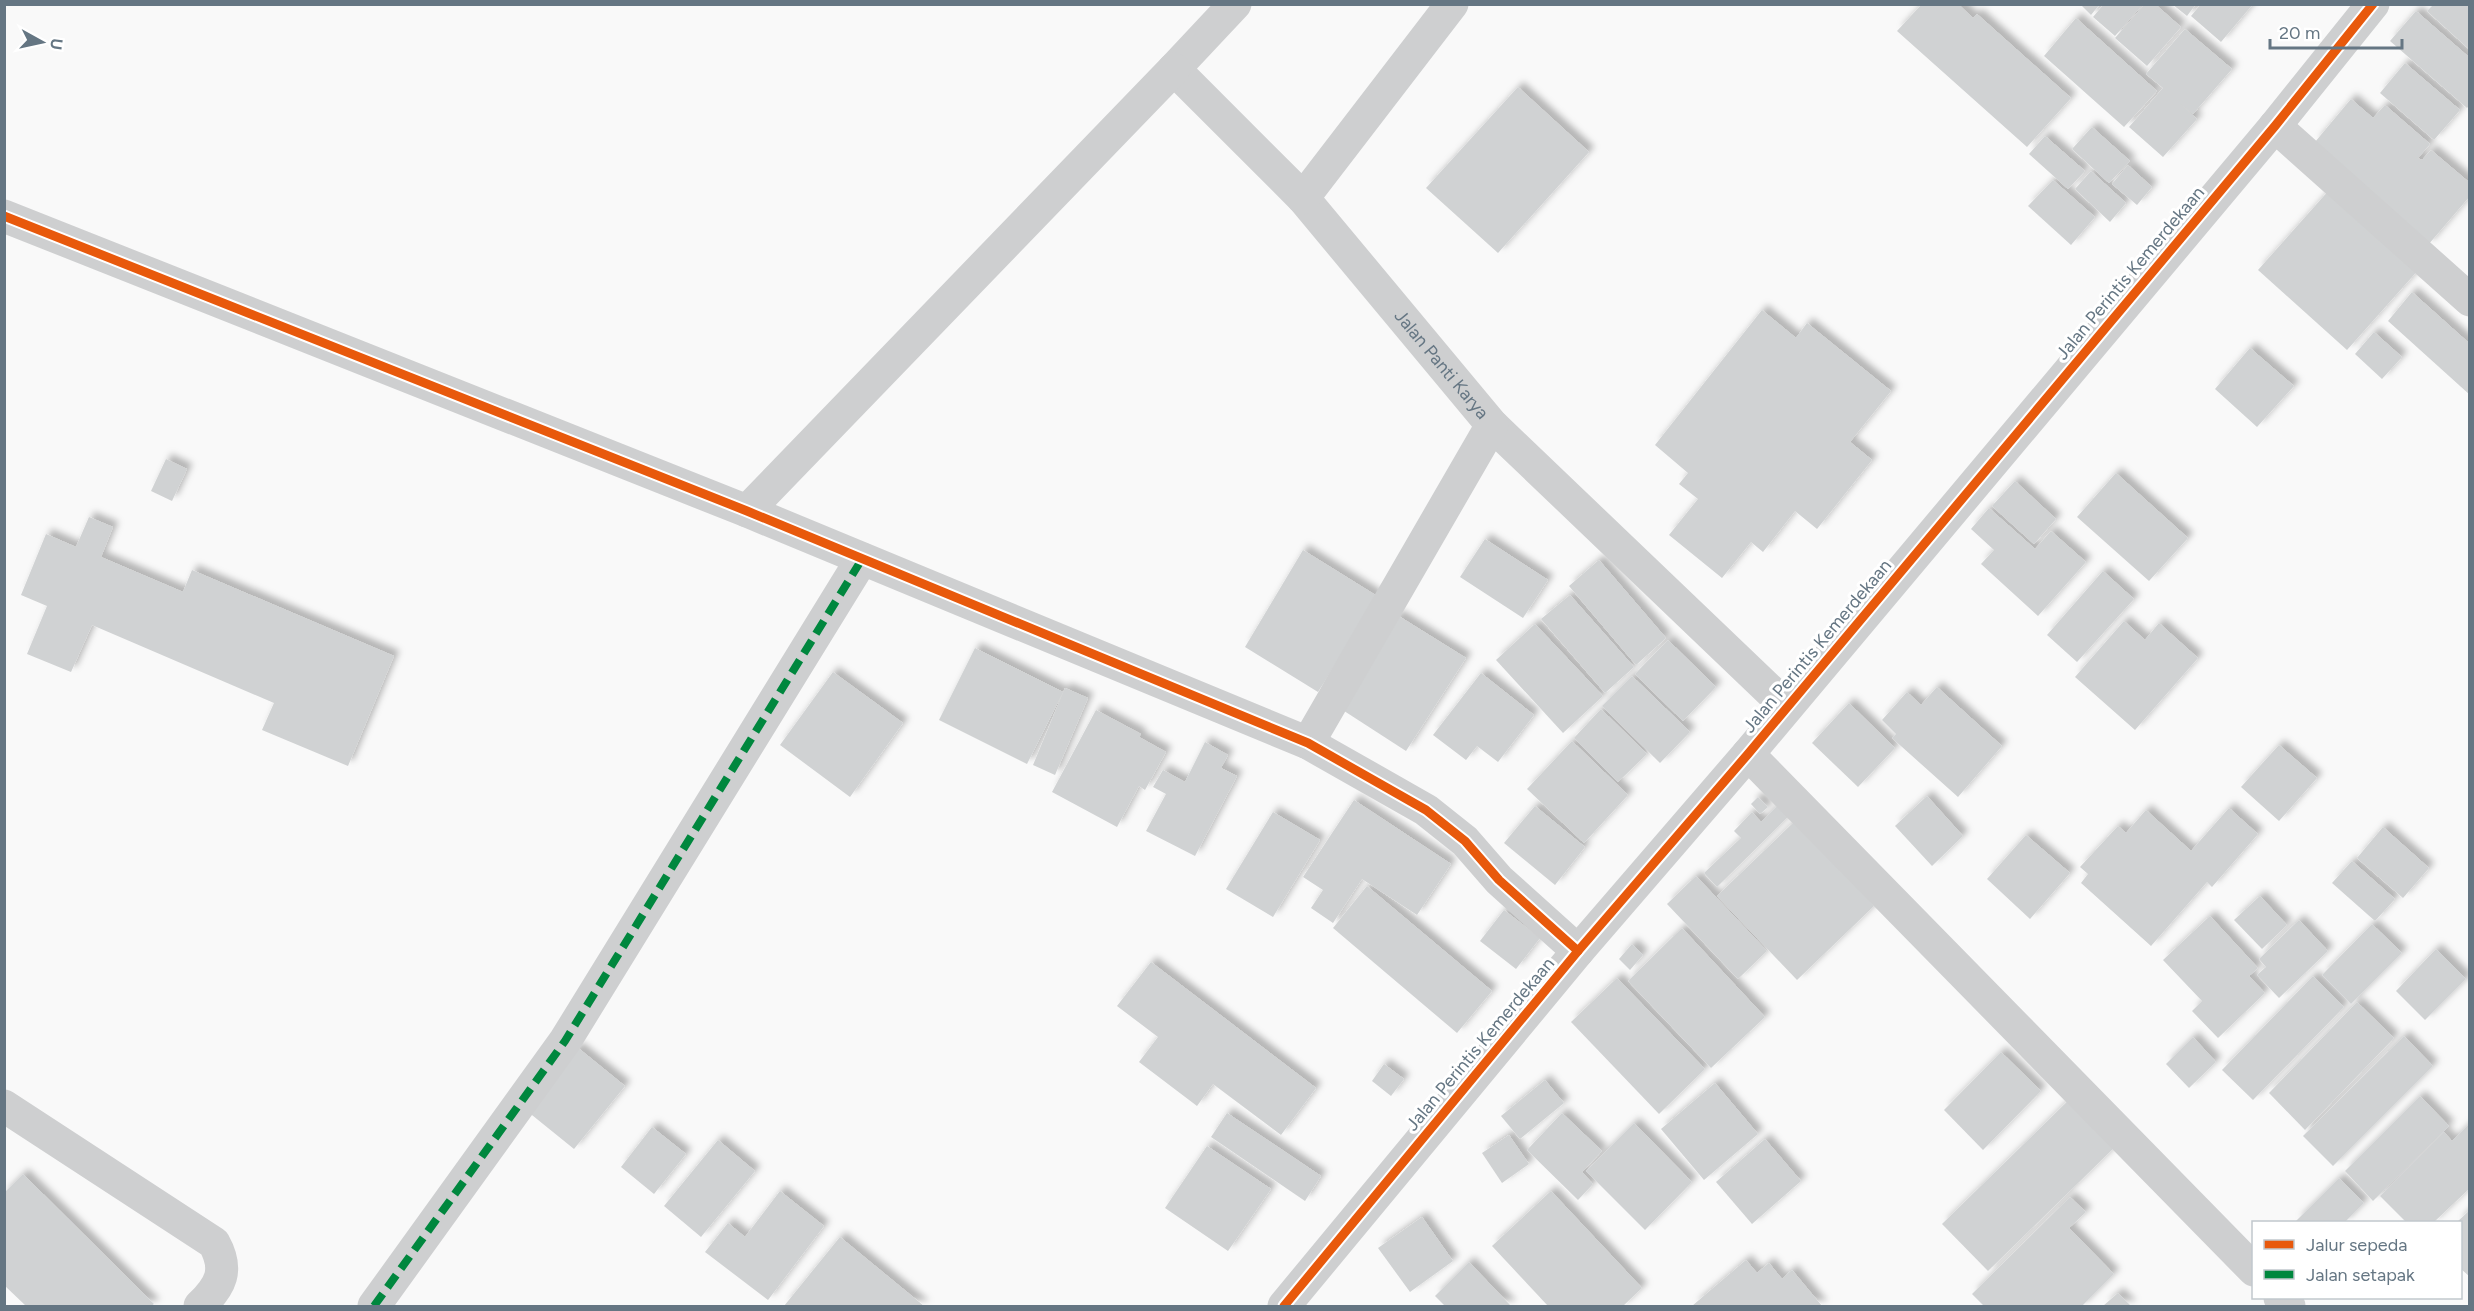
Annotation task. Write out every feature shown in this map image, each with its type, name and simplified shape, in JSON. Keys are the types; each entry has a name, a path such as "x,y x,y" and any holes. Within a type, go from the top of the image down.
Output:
{"street":[{"path":"747,511 1235,4"},
{"path":"1303,198 1452,4"},
{"name":"Jalan Perintis Kemerdekaan","path":"1284,1306 1578,951 1748,754 2275,126 2373,4"},
{"name":"Jalan Panti Karya","path":"1174,69 1303,198 1492,425 1787,707"},
{"path":"2275,126 2469,300"},
{"path":"4,216 747,511 1308,743 1426,810 1465,841 1499,880 1578,951"},
{"path":"1308,743 1492,425"},
{"path":"374,1306 565,1041 862,560"},
{"path":"1748,754 2252,1269"},
{"path":"4,1106 214,1243 222,1257 222,1274 214,1292 200,1306"}],"building":[{"path":"1922,4 1958,4 1973,18 1977,14 2071,98 2027,147 1897,31"},
{"path":"2080,4 2100,4 2091,15"},
{"path":"2104,4 2143,4 2115,36 2093,17"},
{"path":"2145,4 2155,4 2181,27 2147,66 2115,38"},
{"path":"2172,4 2196,4 2187,16"},
{"path":"2201,4 2253,4 2221,42 2191,16"},
{"path":"2434,4 2470,4 2470,50 2427,11"},
{"path":"2416,11 2470,58 2470,105 2467,108 2390,41"},
{"path":"2076,18 2157,91 2124,127 2044,56"},
{"path":"2185,29 2232,69 2193,114 2179,103 2197,119 2163,157 2129,127 2163,88 2146,74"},
{"path":"2405,63 2460,110 2434,140 2380,93"},
{"path":"1518,87 1589,152 1498,253 1426,188"},
{"path":"2351,99 2373,118 2385,105 2430,144 2418,158 2422,160 2431,150 2470,183 2470,196 2428,245 2315,142"},
{"path":"2092,127 2130,161 2109,183 2072,149"},
{"path":"2045,136 2085,171 2068,189 2029,154"},
{"path":"2128,165 2152,187 2137,205 2112,184"},
{"path":"2091,171 2126,203 2110,222 2075,189"},
{"path":"2053,180 2095,217 2071,245 2028,206"},
{"path":"2331,188 2420,268 2347,350 2258,270"},
{"path":"2412,292 2470,344 2470,395 2388,321"},
{"path":"1762,310 1796,338 1807,323 1891,391 1850,442 1872,460 1817,529 1795,511 1763,552 1751,542 1722,578 1669,535 1698,499 1679,484 1688,473 1655,445"},
{"path":"2374,332 2402,357 2382,379 2355,354"},
{"path":"2250,348 2294,386 2257,427 2215,389"},
{"path":"166,459 187,469 172,501 151,491"},
{"path":"2116,473 2188,538 2149,581 2077,517"},
{"path":"2015,481 2056,519 2034,544 1992,506"},
{"path":"1989,508 2035,549 2051,531 2086,562 2038,616 1981,564 1994,550 1971,529"},
{"path":"89,517 113,527 101,557 183,592 192,570 394,656 348,766 262,730 274,703 92,625 71,672 27,654 47,606 21,595 46,534 76,547"},
{"path":"1485,539 1548,580 1523,618 1460,577"},
{"path":"1303,550 1377,596 1318,692 1245,647"},
{"path":"1599,560 1666,638 1636,665 1569,586"},
{"path":"2103,571 2134,599 2077,662 2047,635"},
{"path":"1570,595 1634,667 1605,693 1541,619"},
{"path":"1397,615 1466,658 1406,751 1338,707"},
{"path":"2124,621 2145,640 2159,623 2198,658 2135,730 2075,677"},
{"path":"1535,624 1603,696 1563,733 1496,660"},
{"path":"1668,640 1716,687 1683,721 1635,674"},
{"path":"975,648 1063,692 1027,764 939,720"},
{"path":"833,672 903,723 850,797 780,745"},
{"path":"1481,673 1534,715 1498,762 1477,746 1466,760 1433,735"},
{"path":"1632,676 1690,732 1660,763 1602,706"},
{"path":"1937,687 2002,746 1958,797 1892,738 1896,734 1882,720 1907,692 1921,705"},
{"path":"1065,688 1088,698 1055,775 1033,765"},
{"path":"1849,703 1895,748 1858,787 1812,743"},
{"path":"1601,709 1647,754 1618,782 1574,738"},
{"path":"1096,710 1141,734 1139,737 1166,752 1145,790 1139,786 1117,827 1052,792"},
{"path":"1572,741 1628,795 1584,843 1527,789"},
{"path":"1205,742 1228,755 1221,768 1237,776 1195,856 1146,831 1166,794 1153,787 1163,770 1185,782"},
{"path":"2279,745 2317,778 2279,821 2241,787"},
{"path":"1927,796 1963,836 1932,866 1895,826"},
{"path":"1758,797 1768,807 1760,814 1751,804"},
{"path":"1354,800 1451,864 1417,915 1362,879 1333,923 1311,908 1323,890 1303,877"},
{"path":"1781,802 1792,813 1717,887 1704,873 1741,838 1734,831 1752,812 1761,822"},
{"path":"1535,806 1585,847 1555,885 1504,843"},
{"path":"2229,808 2258,834 2212,887 2207,882 2151,946 2081,883 2088,874 2080,867 2118,826 2126,833 2146,810 2191,851"},
{"path":"1273,812 1320,840 1273,917 1226,889"},
{"path":"1794,822 1874,906 1797,980 1717,896"},
{"path":"2383,827 2429,868 2403,898 2357,858"},
{"path":"2026,835 2070,873 2030,919 1987,879"},
{"path":"2352,861 2395,899 2375,921 2332,883"},
{"path":"1696,876 1767,951 1738,979 1667,904"},
{"path":"1367,886 1492,991 1457,1033 1333,928"},
{"path":"2260,896 2287,925 2262,949 2234,920"},
{"path":"1504,910 1540,938 1516,969 1480,941"},
{"path":"2210,916 2258,968 2249,976 2265,993 2218,1038 2192,1011 2202,1001 2163,960"},
{"path":"2299,920 2328,951 2279,998 2257,975 2266,967 2259,959"},
{"path":"2372,924 2402,953 2351,1004 2322,975"},
{"path":"1682,928 1765,1017 1711,1068 1628,981"},
{"path":"1632,944 1643,955 1630,970 1619,959"},
{"path":"2436,949 2466,979 2425,1020 2396,991"},
{"path":"1151,962 1316,1088 1281,1135 1213,1084 1197,1106 1139,1062 1158,1037 1117,1006"},
{"path":"2313,976 2344,1007 2253,1100 2222,1070"},
{"path":"1617,978 1705,1069 1659,1114 1571,1022"},
{"path":"2357,1002 2394,1038 2305,1130 2269,1093"},
{"path":"2404,1036 2433,1066 2333,1166 2303,1136"},
{"path":"2193,1037 2216,1062 2189,1088 2166,1064"},
{"path":"577,1047 625,1086 574,1149 527,1111"},
{"path":"2001,1052 2041,1091 1983,1150 1944,1110"},
{"path":"1384,1064 1404,1079 1391,1096 1372,1081"},
{"path":"1545,1080 1564,1103 1520,1139 1501,1116"},
{"path":"1715,1083 1758,1134 1704,1180 1661,1129"},
{"path":"2075,1094 2121,1141 1988,1271 1942,1224"},
{"path":"2420,1096 2449,1126 2373,1201 2345,1171"},
{"path":"1227,1113 1321,1176 1305,1201 1211,1137"},
{"path":"1562,1113 1602,1151 1582,1172 1593,1184 1578,1200 1527,1150"},
{"path":"1634,1123 1692,1182 1645,1230 1586,1171"},
{"path":"2468,1125 2470,1188 2435,1221 2405,1221 2380,1196 2444,1132 2452,1141"},
{"path":"652,1127 686,1154 654,1194 621,1167"},
{"path":"1509,1135 1529,1164 1502,1183 1482,1153"},
{"path":"1765,1139 1801,1181 1752,1224 1716,1182"},
{"path":"718,1140 755,1171 701,1237 664,1206"},
{"path":"1207,1146 1271,1189 1228,1251 1165,1208"},
{"path":"23,1174 154,1304 151,1306 26,1306 4,1285 4,1193"},
{"path":"2339,1178 2364,1203 2346,1221 2296,1221"},
{"path":"780,1191 824,1226 768,1300 705,1252 728,1223 745,1237"},
{"path":"1551,1191 1642,1288 1623,1306 1548,1306 1492,1246"},
{"path":"2070,1197 2086,1212 2069,1228 2114,1274 2082,1306 1984,1306 1972,1294"},
{"path":"2470,1210 2470,1277 2462,1270 2462,1221 2458,1221"},
{"path":"1422,1217 1453,1261 1410,1292 1378,1248"},
{"path":"840,1237 924,1306 784,1306"},
{"path":"1746,1260 1757,1273 1769,1263 1782,1279 1792,1270 1822,1306 1692,1306"},
{"path":"1469,1262 1511,1306 1445,1306 1435,1296"},
{"path":"2118,1293 2131,1306 2103,1306"}],"marked path":[{"path":"374,1306 565,1041 862,559"}],"cycle path":[{"path":"1284,1306 1578,951 1748,754 2275,126 2373,4"},
{"path":"4,216 747,511 1308,743 1426,810 1465,841 1499,880 1578,951"}]}
